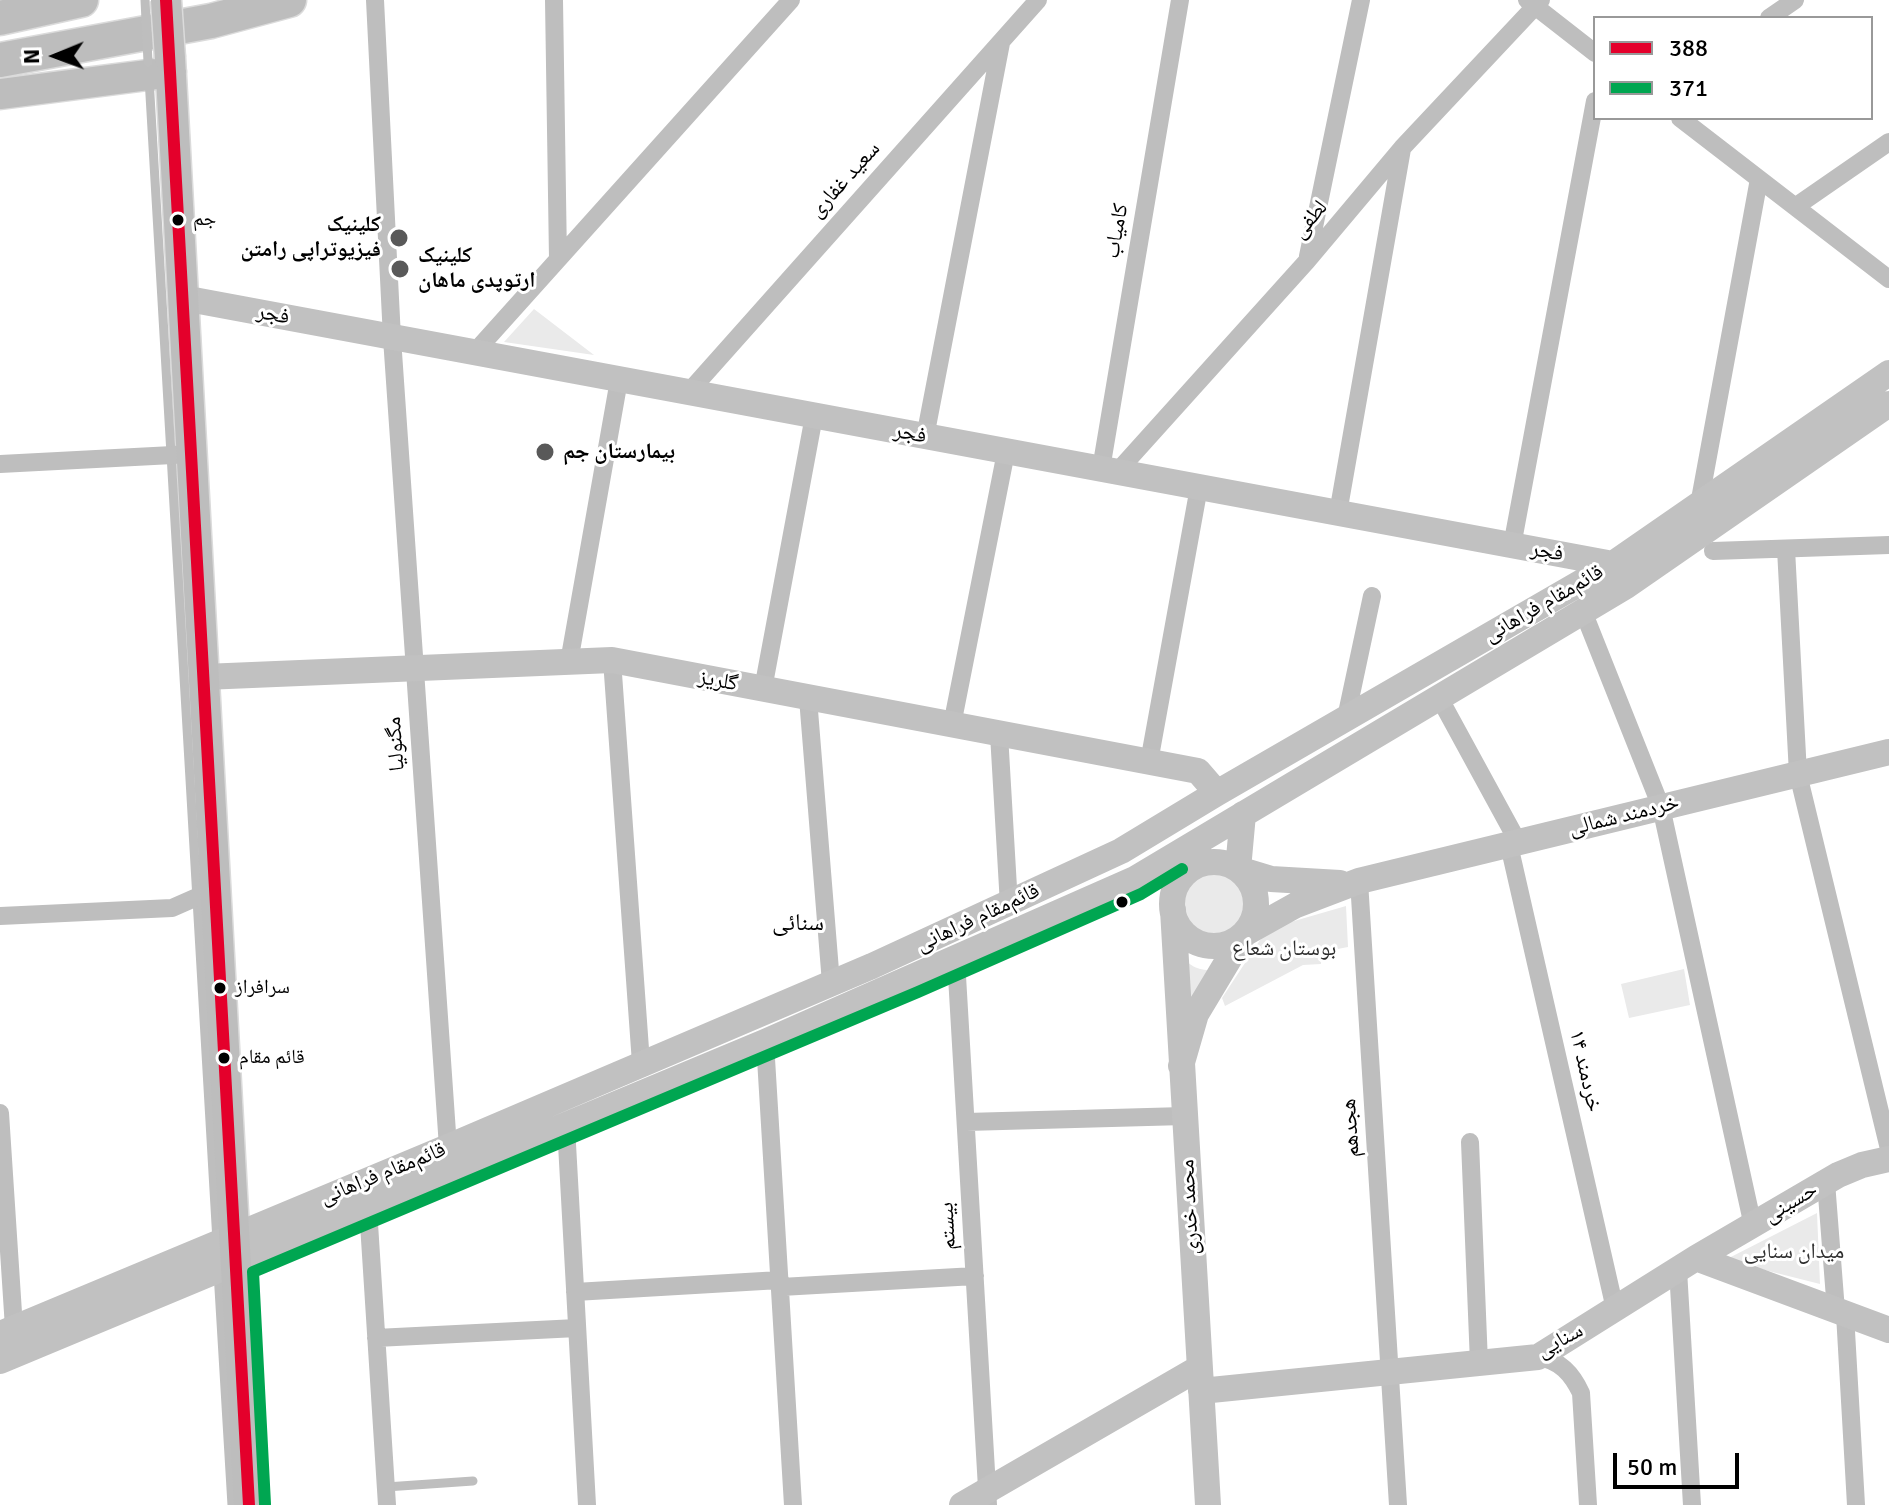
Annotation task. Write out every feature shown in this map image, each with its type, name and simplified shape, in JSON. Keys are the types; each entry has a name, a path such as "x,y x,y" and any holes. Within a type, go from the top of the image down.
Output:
{"highway":[{"path":"0,18 81,0"},
{"path":"0,60 211,21 289,0"}],"main road":[{"path":"160,2 160,66 183,298 181,455 204,677 206,888 226,1252 249,1505"},
{"path":"0,94 160,66"}],"street":[{"name":"مگنولیا","path":"375,0 392,338 448,1147"},
{"path":"554,0 558,259"},
{"path":"474,353 791,0"},
{"name":"سعید غفاری","path":"688,393 1038,0"},
{"name":"کامیاب","path":"1109,471 1180,0"},
{"path":"1307,261 1361,0"},
{"path":"1772,16 1795,0"},
{"path":"1534,2 1593,51"},
{"name":"لطفی","path":"1109,471 1307,261 1402,148 1534,2"},
{"path":"925,437 1002,41"},
{"path":"1512,546 1593,112"},
{"path":"1683,120 1889,279"},
{"path":"1795,207 1889,142"},
{"path":"1338,513 1402,148"},
{"path":"1699,505 1759,179"},
{"name":"فجر","path":"183,298 1512,546 1620,575"},
{"name":"قائم‌مقام فراهانی","path":"7,1331 226,1252 368,1208 765,1042 1135,879 1583,611 1699,505 1889,373"},
{"path":"569,662 619,380"},
{"name":"قائم‌مقام فراهانی","path":"0,1361 448,1147 1009,905 1121,851 1346,718 1620,575 1889,404"},
{"path":"763,689 814,416"},
{"path":"952,725 1006,452"},
{"path":"0,464 181,455"},
{"path":"1149,762 1199,487"},
{"path":"1713,551 1889,545"},
{"path":"1786,549 1798,774 1889,1149"},
{"path":"1346,718 1372,596"},
{"path":"1583,611 1661,807 1753,1226"},
{"path":"612,660 641,1063"},
{"name":"گلریز","path":"204,677 612,660 1198,771 1217,793"},
{"path":"808,698 831,983"},
{"name":"خردمند ۱۴","path":"1440,699 1514,843 1615,1309"},
{"path":"999,734 1009,905"},
{"name":"خردمند شمالی","path":"1244,934 1296,905 1359,881 1889,752"},
{"path":"1238,869 1243,814"},
{"path":"1161,826 1174,855"},
{"name":"محمد خدری","path":"1174,855 1173,903 1181,1066 1208,1505"},
{"path":"1181,1066 1196,1014 1252,924 1256,900 1253,888 1238,869 1216,862 1193,867 1177,884 1173,903 1177,923 1184,933 1208,946 1233,942 1244,934"},
{"name":"خردمند شمالی","path":"1238,869 1271,879 1359,881"},
{"name":"هجدهم","path":"1359,881 1398,1505"},
{"path":"0,916 172,908 206,888"},
{"name":"بیستم","path":"956,959 988,1497"},
{"path":"765,1042 793,1505"},
{"path":"0,1113 7,1331"},
{"path":"966,1122 1184,1116"},
{"path":"566,1126 587,1505"},
{"path":"1470,1142 1479,1363"},
{"name":"حسینی","path":"1687,1264 1826,1182 1862,1165 1889,1159"},
{"path":"1826,1182 1856,1505"},
{"path":"368,1208 387,1496"},
{"path":"1692,1505 1687,1264 1889,1330"},
{"name":"سنایی","path":"962,1505 988,1497 1200,1380 1391,1372 1538,1357 1687,1264"},
{"path":"575,1292 975,1276"},
{"path":"376,1338 577,1328"},
{"path":"1538,1357 1548,1358 1562,1366 1574,1378 1581,1393 1588,1505"}],"lane":[{"path":"160,66 206,888"},
{"path":"226,1252 232,1505"},
{"path":"387,1496 473,1481"}],"green space":[{"path":"534,309 594,355 504,342"},
{"path":"1207,874 1221,874 1233,879 1242,888 1247,907 1245,920 1238,931 1221,940 1207,940 1195,935 1186,926 1181,914 1181,900 1186,888 1195,879"},
{"name":"بوستان شعاع","path":"1346,906 1348,947 1322,952 1321,964 1303,965 1225,1006 1222,998 1264,934 1277,926"},
{"path":"1177,952 1195,967 1218,970 1182,1025"},
{"path":"1684,969 1690,1005 1629,1018 1621,984"},
{"name":"میدان سنایی","path":"1817,1213 1820,1284 1725,1260"}],"transit line":[{"name":"388","path":"166,0 249,1505"},
{"name":"371","path":"265,1504 253,1272 918,992 1141,894 1182,869"}],"place":[{"name":"جم","path":"178,220"},
{"name":"کلینیک فیزیوتراپی رامتن","path":"399,238"},
{"name":"کلینیک ارتوپدی ماهان","path":"400,269"},
{"name":"بیمارستان جم","path":"545,452"},
{"name":"سرافراز","path":"220,988"},
{"name":"قائم مقام","path":"224,1058"}],"district":[{"name":"سنائی","path":"798,924"}]}
